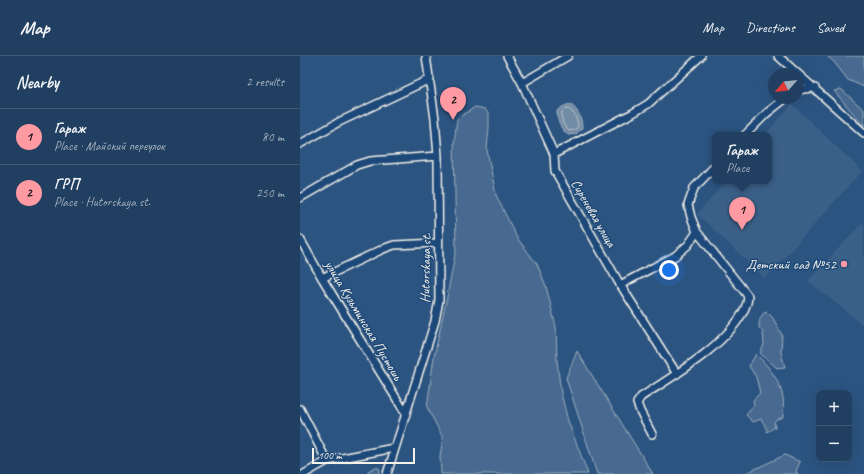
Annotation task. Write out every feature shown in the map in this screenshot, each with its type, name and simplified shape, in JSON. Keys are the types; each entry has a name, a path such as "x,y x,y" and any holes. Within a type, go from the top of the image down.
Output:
{"street":[{"name":"Hutorskaya st.","path":"387,474 435,321 439,300 438,156 435,119 426,56"},
{"name":"Сиреневая улица","path":"507,56 522,83 554,154 554,171 620,285 677,374"},
{"path":"522,83 568,56"},
{"path":"554,154 648,104 701,56"},
{"path":"778,56 864,133"},
{"path":"300,144 339,122 430,79"},
{"path":"804,89 815,88"},
{"path":"748,132 778,104"},
{"path":"300,198 357,165 370,161 438,156"},
{"path":"652,434 640,411 637,403 638,400 700,358 724,336 741,316 748,300 748,296 697,232 691,217 688,205 694,188 712,169"},
{"path":"620,285 675,256 688,245 697,232"},
{"name":"улица Кузьминская Пустошь","path":"300,239 322,278 406,414"},
{"path":"322,278 394,245 438,243"},
{"path":"300,409 328,461"},
{"path":"304,474 328,461 394,448"}],"shaded area":[{"path":"827,56 864,56 864,87 848,80 834,62"},
{"path":"841,89 864,110 864,126 834,91"},
{"path":"792,104 862,171 765,278 697,214 723,184 772,184 772,132 768,132"},
{"path":"475,107 485,109 489,115 487,150 496,195 517,238 537,264 546,286 556,327 557,361 561,393 568,421 588,474 441,474 440,456 443,438 427,407 434,357 456,250 454,143 457,119"},
{"name":"Детский сад №52","path":"864,221 864,326 808,281"},
{"path":"766,311 773,318 782,335 781,353 785,367 777,368 760,353 764,345 763,332 759,328 759,323 761,316"},
{"path":"577,351 653,474 597,474 566,378"},
{"path":"756,354 773,374 783,397 783,417 777,419 774,422 775,427 767,432 761,419 753,422 746,415 754,405 753,400 760,393 756,377 749,366"},
{"path":"785,455 800,462 796,471 798,474 744,474"},
{"path":"376,467 380,469 379,474 368,474 368,471"}],"water":[{"path":"570,104 579,114 582,128 576,134 568,135 560,124 557,111"}],"place":[{"name":"ГРП","path":"453,120"},
{"name":"Гараж","path":"742,230"},
{"name":"Детский сад №52","path":"844,264"}]}
